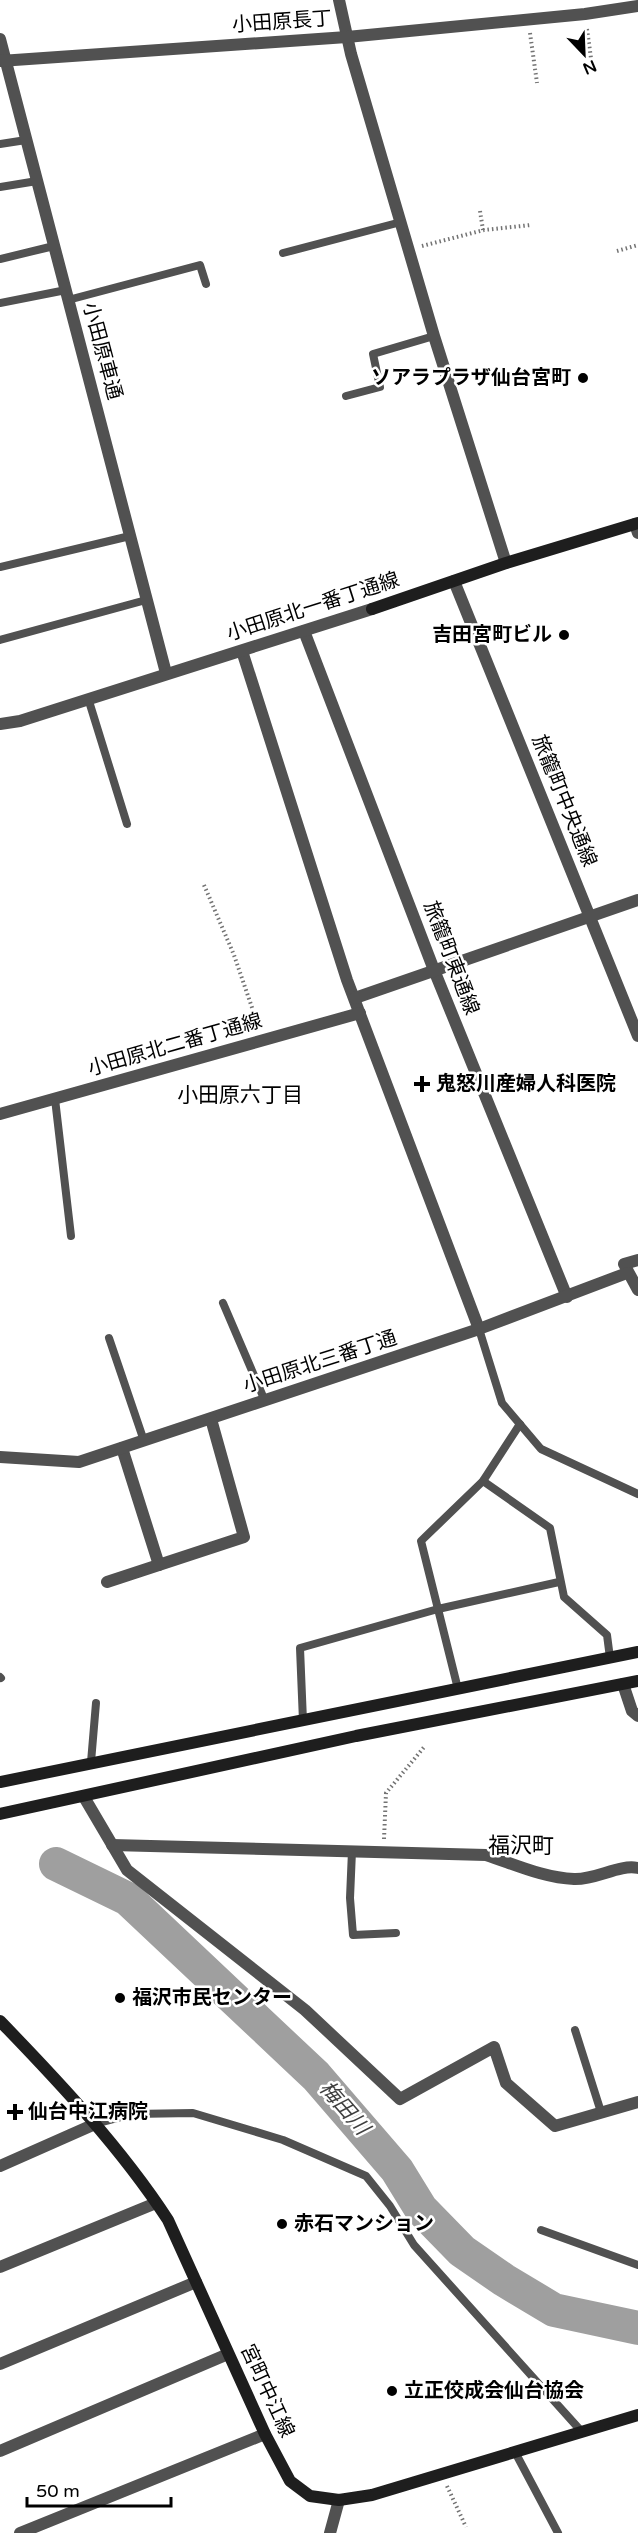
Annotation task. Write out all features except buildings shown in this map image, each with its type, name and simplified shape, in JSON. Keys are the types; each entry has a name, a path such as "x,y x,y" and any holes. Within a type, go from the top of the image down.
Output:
{"street":[{"path":"339,0 347,37 434,336 506,563"},
{"name":"小田原長丁","path":"3,60 347,37 585,14 638,6"},
{"name":"小田原車通","path":"0,39 3,60 166,673"},
{"name":"小田原北一番丁通線","path":"0,724 20,720 242,651 506,563 637,527"},
{"name":"旅籠町中央通線","path":"454,581 638,1036"},
{"name":"旅籠町東通線","path":"304,631 434,970 567,1297"},
{"path":"242,651 355,998 479,1329"},
{"path":"355,998 638,900"},
{"name":"小田原北二番丁通線","path":"0,1114 360,1012"},
{"path":"638,1260 624,1264 638,1290"},
{"name":"小田原北三番丁通","path":"0,1457 79,1462 479,1329 627,1273"},
{"path":"107,1582 244,1537 211,1419"},
{"path":"122,1448 159,1565"},
{"path":"0,1782 638,1652"},
{"path":"0,1814 356,1736 638,1681"},
{"path":"623,1684 632,1712 638,1716"},
{"path":"84,1797 127,1870 304,2010 400,2099 494,2047 506,2083 555,2126 638,2102"},
{"path":"112,1845 486,1855 535,1872 574,1879 605,1875 627,1866 638,1868"},
{"name":"宮町中江線","path":"0,2021 95,2124 168,2220 265,2434 290,2481 310,2496 339,2500 372,2495 638,2415"},
{"path":"0,2166 95,2124"},
{"path":"0,2267 156,2203"},
{"path":"0,2364 196,2282"},
{"path":"0,2451 228,2354"},
{"path":"20,2533 265,2434"},
{"path":"330,2533 339,2500"}],"lane":[{"path":"0,144 26,140"},
{"path":"0,187 37,181"},
{"path":"283,253 401,222"},
{"path":"0,259 54,246"},
{"path":"0,303 67,295 200,265 206,284"},
{"path":"346,396 380,387 373,354 434,336"},
{"path":"0,567 130,536"},
{"path":"0,640 146,600"},
{"path":"88,698 127,824"},
{"path":"55,1100 71,1236"},
{"path":"223,1303 265,1401"},
{"path":"479,1329 502,1403 542,1449 638,1494"},
{"path":"109,1338 144,1441"},
{"path":"458,1689 421,1541 483,1480 520,1424"},
{"path":"483,1480 550,1528 564,1597 608,1635 610,1658"},
{"path":"303,1721 300,1648 438,1609 560,1582"},
{"path":"91,1762 96,1703"},
{"path":"352,1851 350,1898 354,1935 396,1933"},
{"path":"574,2030 601,2112"},
{"path":"95,2124 133,2114 193,2113 283,2140 366,2176 390,2206 414,2245 582,2432"},
{"path":"541,2230 638,2265"},
{"path":"515,2452 558,2533"}],"path":[{"path":"585,14 593,73"},
{"path":"528,19 537,83"},
{"path":"480,211 483,230"},
{"path":"409,250 483,230 531,225"},
{"path":"617,251 638,245"},
{"path":"204,885 234,955 262,1040"},
{"path":"383,1852 386,1793 425,1746"},
{"path":"442,2474 466,2528"}],"waterway":[{"name":"梅田川","path":"56,1864 128,1899 316,2076 397,2170 421,2209 462,2251 554,2310 638,2328"}],"place":[{"name":"ソアラプラザ仙台宮町","path":"583,378"},
{"name":"吉田宮町ビル","path":"564,635"},
{"name":"鬼怒川産婦人科医院","path":"422,1084"},
{"name":"福沢市民センター","path":"120,1998"},
{"name":"仙台中江病院","path":"15,2112"},
{"name":"赤石マンション","path":"282,2224"},
{"name":"立正佼成会仙台協会","path":"392,2391"}],"district":[{"name":"小田原六丁目","path":"240,1095"},
{"name":"福沢町","path":"521,1846"}]}
